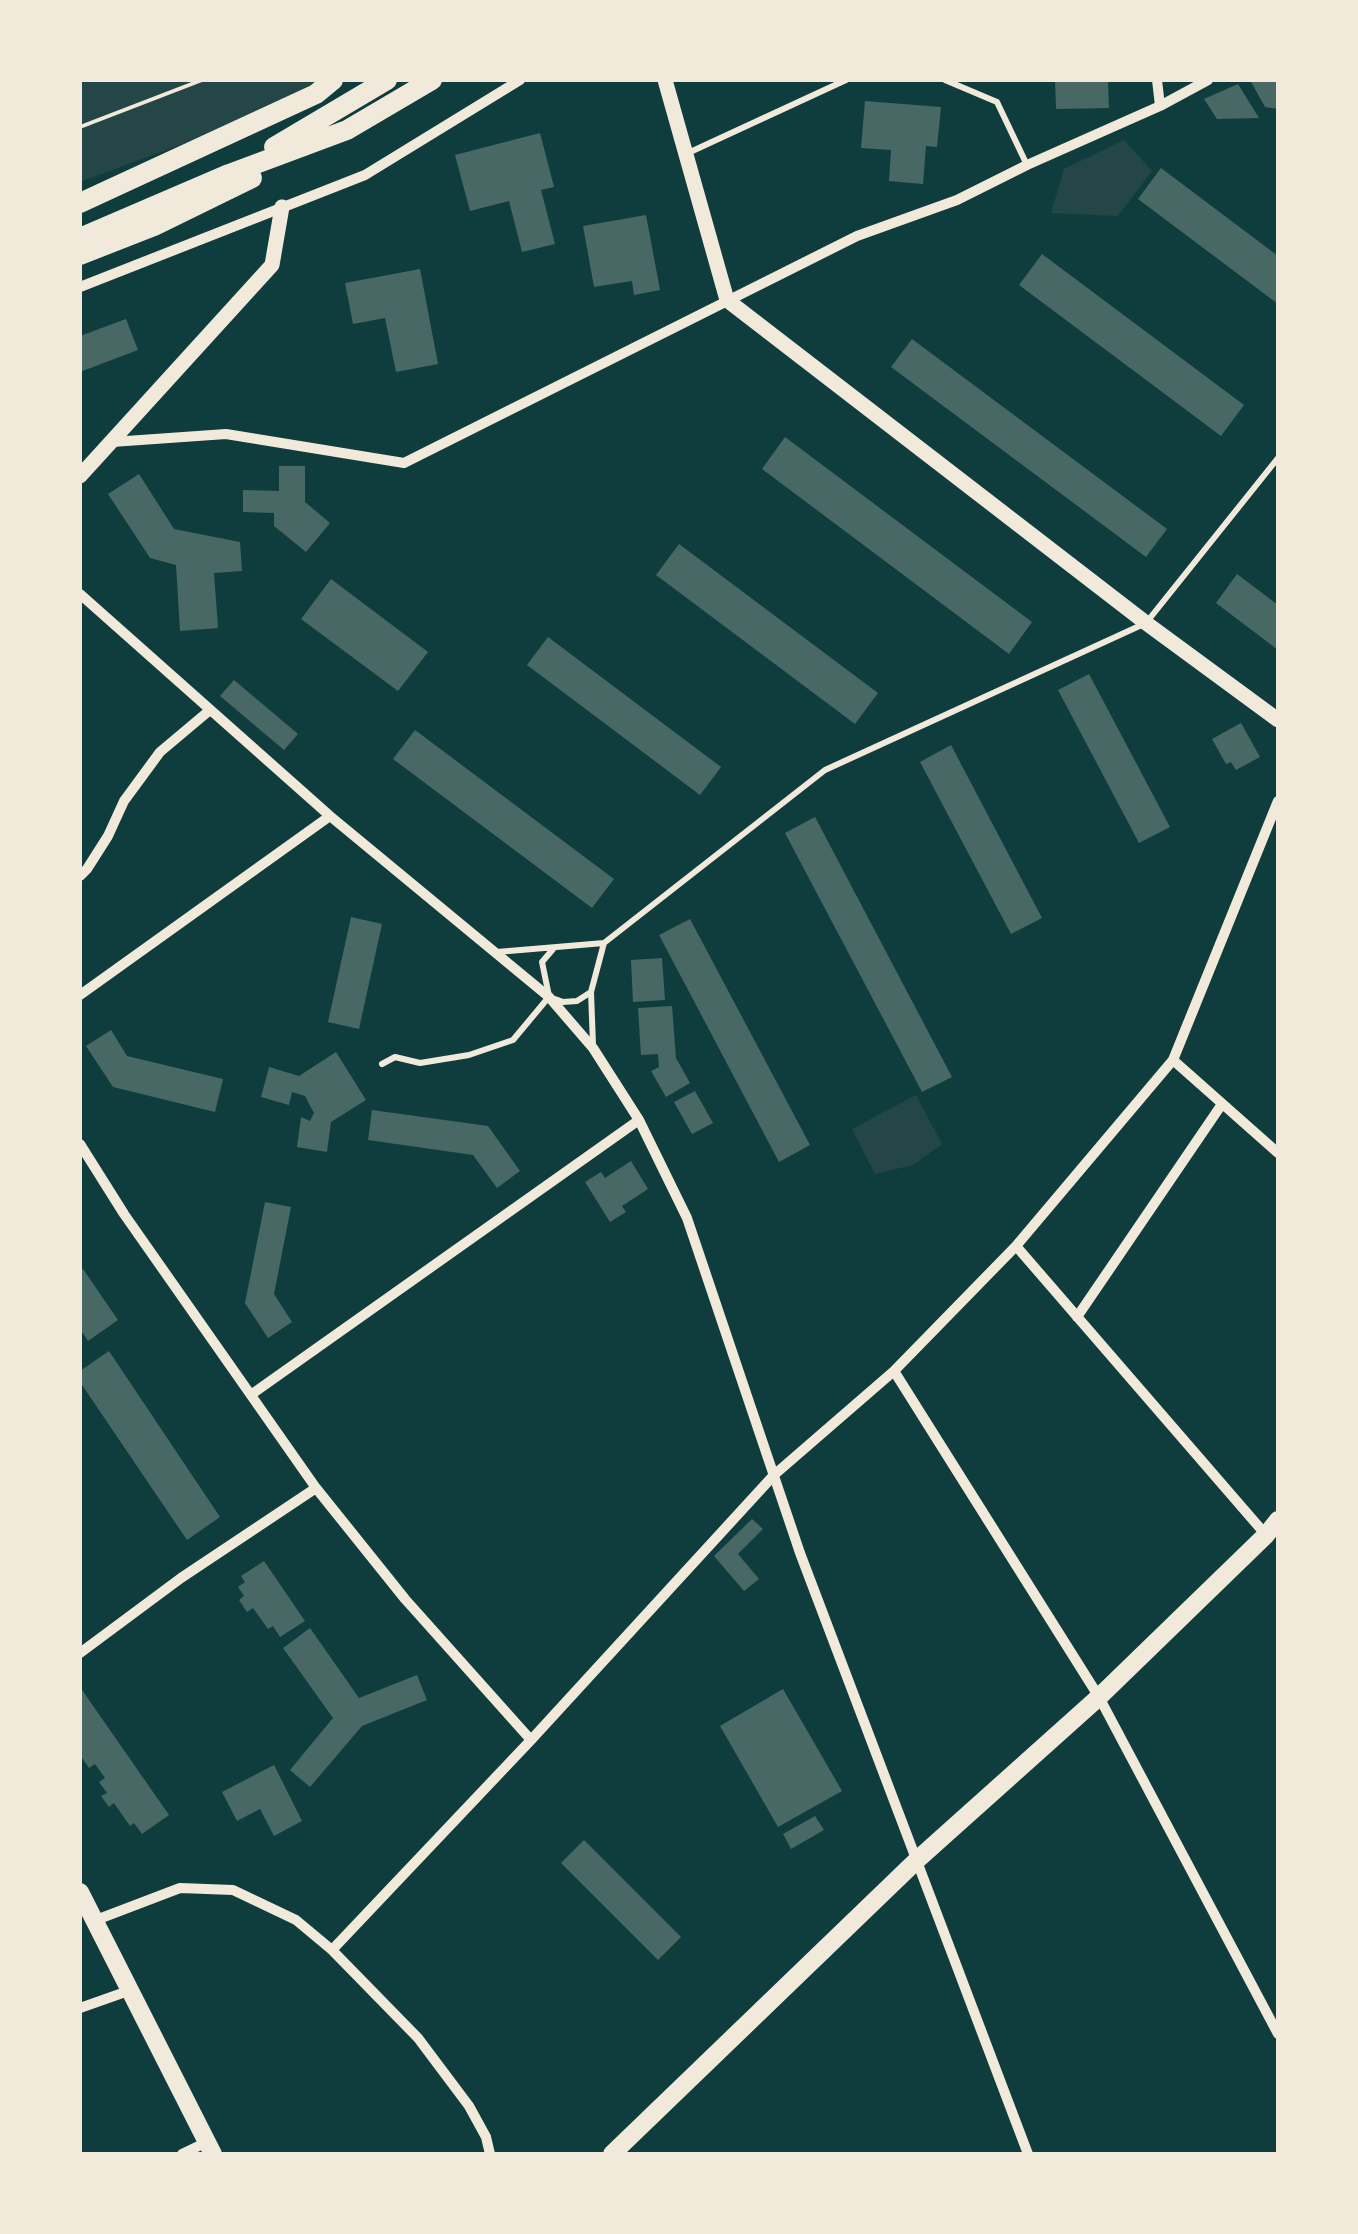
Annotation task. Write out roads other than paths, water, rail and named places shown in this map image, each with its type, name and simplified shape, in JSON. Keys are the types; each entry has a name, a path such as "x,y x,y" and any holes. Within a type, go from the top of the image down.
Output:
{"highway":[{"path":"80,203 345,80"},
{"path":"229,174 386,80"},
{"path":"80,255 154,226 347,130 432,80"},
{"path":"80,238 229,174 347,130"},
{"path":"80,247 154,226"}],"main road":[{"path":"612,2154 917,1860 1099,1698 1272,1527"},
{"path":"80,1892 210,2148"}],"street":[{"path":"80,286 365,175 520,80"},
{"path":"665,80 727,300 1278,720"},
{"path":"1157,80 1160,106"},
{"path":"111,442 226,434 404,462 857,236 957,200 1208,80"},
{"path":"80,476 272,265 282,207"},
{"path":"80,594 330,816 549,997 594,1048 639,1120 687,1218 800,1554 1028,2154"},
{"path":"80,876 108,836 124,801 160,752 210,710"},
{"path":"332,1950 774,1475 894,1371 1016,1246 1173,1060 1278,801"},
{"path":"80,995 330,816"},
{"path":"1173,1060 1278,1153"},
{"path":"1077,1317 1222,1104"},
{"path":"252,1394 639,1120"},
{"path":"80,1144 124,1214 316,1488 405,1599 531,1740"},
{"path":"1016,1246 1272,1527"},
{"path":"894,1371 1099,1698 1278,2034"},
{"path":"80,1653 182,1578 316,1488"},
{"path":"96,1920 180,1888 234,1890 296,1920 332,1950 418,2038 469,2106 486,2136 490,2154"},
{"path":"80,2008 131,1990"},
{"path":"182,2154 210,2148"}],"lane":[{"path":"687,153 846,80"},
{"path":"945,80 996,102 1026,165"},
{"path":"497,952 604,943 824,770 1146,623 1278,458"},
{"path":"594,1048 591,992 604,943"},
{"path":"549,997 542,962 556,947"},
{"path":"549,997 577,1001 591,992"},
{"path":"382,1064 396,1057 420,1063 469,1055 513,1040 549,997"}]}
